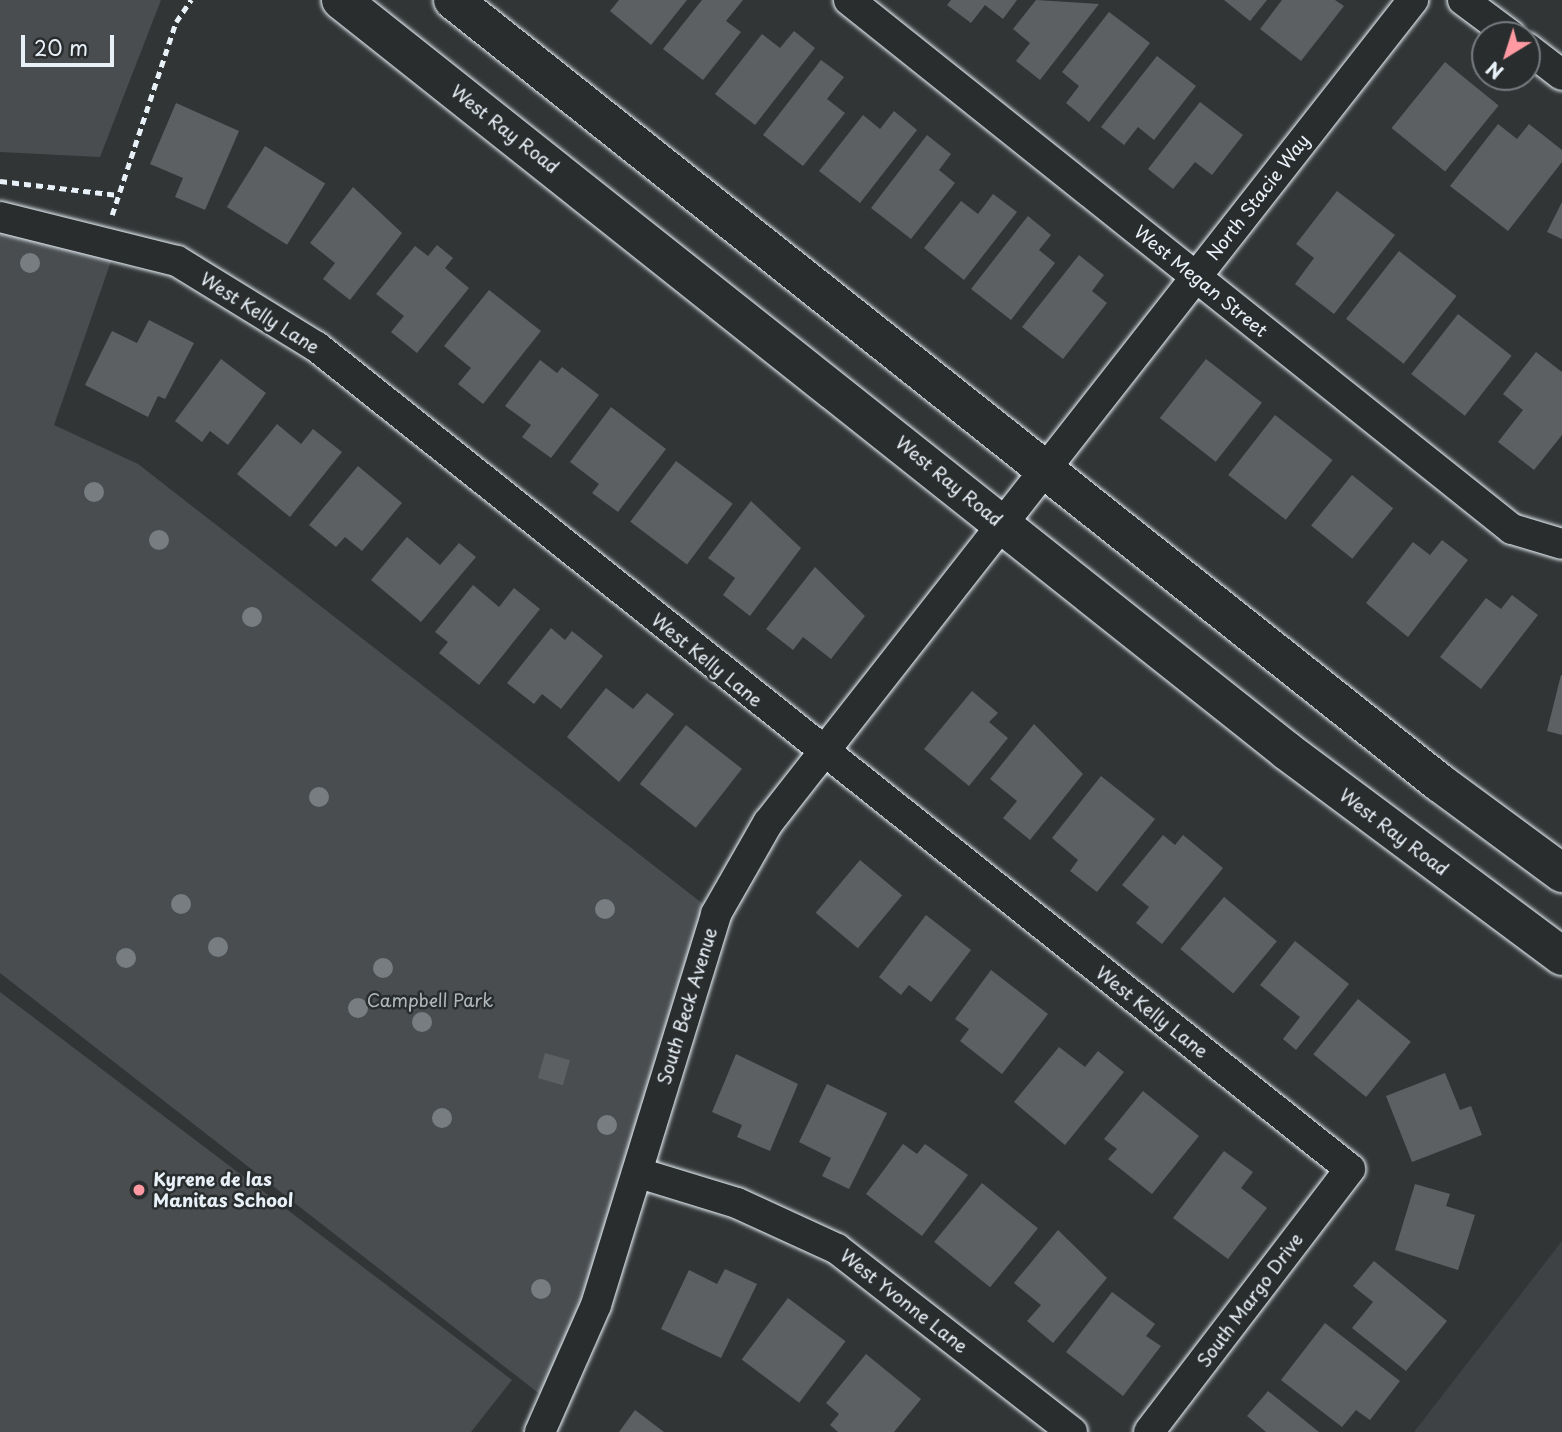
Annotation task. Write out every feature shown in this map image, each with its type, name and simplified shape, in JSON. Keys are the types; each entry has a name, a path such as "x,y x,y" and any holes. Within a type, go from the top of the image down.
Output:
{"main road":[{"name":"West Ray Road","path":"341,0 1287,751 1562,956"},
{"path":"453,0 1035,481 1562,873"}],"street":[{"name":"West Megan Street","path":"849,0 1512,529 1562,544"},
{"name":"North Stacie Way","path":"1035,481 1413,0"},
{"path":"1463,0 1491,21"},
{"path":"1541,59 1562,75"},
{"name":"West Kelly Lane","path":"14,218 177,261 317,347 821,752 1350,1169"},
{"name":"South Beck Avenue","path":"540,1432 596,1305 639,1173 716,914 768,823 1035,481"},
{"name":"South Margo Drive","path":"1149,1432 1350,1169"},
{"name":"West Yvonne Lane","path":"639,1173 737,1203 837,1249 1072,1432"}],"path":[{"path":"104,241 176,22 191,0"},
{"path":"0,181 118,195"}],"shaded area":[{"path":"1562,1241 1562,1432 1414,1432"}],"green space":[{"path":"0,0 161,0 100,157 0,152"},
{"name":"Campbell Park","path":"0,217 117,244 54,425 138,464 716,914 555,1406 0,973"},
{"name":"Kyrene de las Manitas School","path":"0,992 512,1380 471,1432 0,1432"}],"building":[{"path":"619,0 687,0 651,45 610,11"},
{"path":"702,0 743,0 726,21 741,32 703,80 663,49"},
{"path":"951,0 1017,0 1003,19 985,5 971,23 947,5"},
{"path":"1036,0 1099,4 1040,80 1016,61 1030,43 1013,29"},
{"path":"1224,0 1267,0 1250,21"},
{"path":"1282,0 1335,0 1344,6 1301,61 1260,29"},
{"path":"1109,12 1150,43 1089,122 1066,103 1079,86 1062,72"},
{"path":"794,31 815,48 755,125 715,94 762,34 780,48"},
{"path":"1157,56 1196,86 1154,140 1138,127 1124,145 1101,127"},
{"path":"821,60 844,77 827,99 845,113 803,166 763,135"},
{"path":"1445,62 1471,83 1471,91 1481,91 1499,105 1445,171 1392,128"},
{"path":"1200,102 1243,135 1212,175 1195,162 1173,189 1148,169"},
{"path":"176,103 239,131 205,210 175,197 183,178 150,164"},
{"path":"894,111 917,130 860,203 819,171 863,115 880,129"},
{"path":"1498,124 1517,139 1529,124 1562,150 1562,162 1508,231 1450,186"},
{"path":"927,135 951,154 939,170 955,183 911,239 871,208"},
{"path":"265,146 325,184 287,245 227,207"},
{"path":"353,187 402,233 350,300 323,279 335,263 310,243"},
{"path":"1337,191 1395,235 1334,314 1295,284 1314,258 1296,244"},
{"path":"993,194 1017,212 964,280 924,248 961,201 978,214"},
{"path":"1562,202 1562,239 1547,232"},
{"path":"1028,216 1051,235 1039,250 1055,263 1011,320 971,289"},
{"path":"437,245 453,258 445,268 469,288 417,353 391,332 404,316 376,294 415,246 428,256"},
{"path":"1399,251 1457,296 1404,364 1346,319"},
{"path":"1079,255 1104,275 1092,291 1107,303 1063,359 1022,327"},
{"path":"489,290 541,331 483,404 458,384 471,368 444,346"},
{"path":"1458,314 1512,356 1465,416 1411,374"},
{"path":"149,320 194,343 165,399 158,396 148,417 85,385 112,331 137,343"},
{"path":"1536,352 1562,372 1562,435 1534,470 1498,442 1523,410 1503,394"},
{"path":"221,359 266,393 228,445 210,431 202,442 175,421"},
{"path":"1206,359 1262,403 1216,462 1160,418"},
{"path":"540,360 557,373 562,367 599,395 551,458 522,437 531,425 505,406"},
{"path":"611,407 666,449 618,512 592,493 599,484 570,462"},
{"path":"1275,415 1333,460 1286,520 1228,475"},
{"path":"277,424 301,444 313,429 342,452 290,517 237,474"},
{"path":"676,461 733,504 687,564 630,522"},
{"path":"358,466 402,503 362,551 345,537 336,547 309,525"},
{"path":"1352,475 1393,508 1352,559 1311,526"},
{"path":"751,501 801,548 750,616 723,595 735,578 708,558"},
{"path":"407,537 440,565 459,543 476,557 421,622 371,580"},
{"path":"1442,540 1468,560 1408,637 1366,603 1413,542 1430,555"},
{"path":"815,567 865,616 831,659 803,637 793,650 766,629"},
{"path":"473,585 499,607 514,588 540,609 479,685 439,653 448,642 435,632"},
{"path":"1512,595 1538,615 1481,689 1440,657 1486,598 1501,609"},
{"path":"551,628 565,640 572,631 603,656 561,709 542,694 534,704 507,683"},
{"path":"1562,675 1562,735 1547,731"},
{"path":"606,688 633,709 647,693 674,714 619,782 567,737"},
{"path":"972,691 998,713 989,722 1008,738 969,786 924,749"},
{"path":"1034,724 1083,774 1030,840 1003,818 1017,801 990,779"},
{"path":"686,725 742,769 696,828 640,784"},
{"path":"1101,776 1155,819 1097,892 1070,871 1078,860 1052,838"},
{"path":"1163,835 1175,845 1183,835 1223,868 1162,944 1136,923 1149,907 1122,885"},
{"path":"860,860 902,895 858,948 816,913"},
{"path":"1224,897 1277,941 1233,993 1180,949"},
{"path":"926,915 971,950 931,1002 909,985 901,995 879,977"},
{"path":"1295,941 1349,984 1296,1050 1283,1039 1300,1017 1260,985"},
{"path":"991,970 1048,1014 1002,1074 960,1041 969,1029 955,1019"},
{"path":"1358,999 1411,1042 1366,1097 1313,1054"},
{"path":"1059,1047 1085,1067 1098,1051 1124,1072 1065,1145 1014,1102"},
{"path":"545,1053 570,1060 563,1085 538,1078"},
{"path":"736,1054 798,1084 770,1151 737,1137 742,1125 712,1112"},
{"path":"1445,1073 1460,1110 1471,1106 1482,1135 1412,1162 1386,1096"},
{"path":"827,1084 887,1113 849,1189 822,1176 831,1158 799,1142"},
{"path":"1143,1091 1199,1136 1152,1194 1108,1159 1117,1149 1104,1139"},
{"path":"903,1144 917,1154 925,1144 968,1175 922,1236 866,1194"},
{"path":"1224,1151 1253,1172 1241,1188 1267,1208 1228,1259 1173,1218"},
{"path":"982,1183 1038,1228 990,1287 934,1242"},
{"path":"1415,1184 1450,1194 1446,1206 1475,1215 1458,1270 1395,1250"},
{"path":"1058,1230 1107,1278 1053,1343 1027,1321 1041,1305 1014,1283"},
{"path":"1374,1261 1447,1321 1406,1371 1352,1328 1373,1302 1353,1286"},
{"path":"725,1269 757,1284 721,1358 661,1329 689,1270 717,1284"},
{"path":"1112,1292 1155,1324 1146,1336 1161,1346 1123,1396 1066,1352"},
{"path":"788,1298 846,1341 799,1403 742,1359"},
{"path":"1325,1323 1400,1381 1370,1420 1356,1410 1342,1427 1281,1380"},
{"path":"866,1354 921,1399 894,1432 838,1432 830,1425 839,1414 826,1403"},
{"path":"1268,1391 1319,1432 1266,1432 1247,1416"},
{"path":"635,1410 664,1432 619,1432"}],"place":[{"name":"Kyrene de las Manitas School","path":"139,1190"}]}
